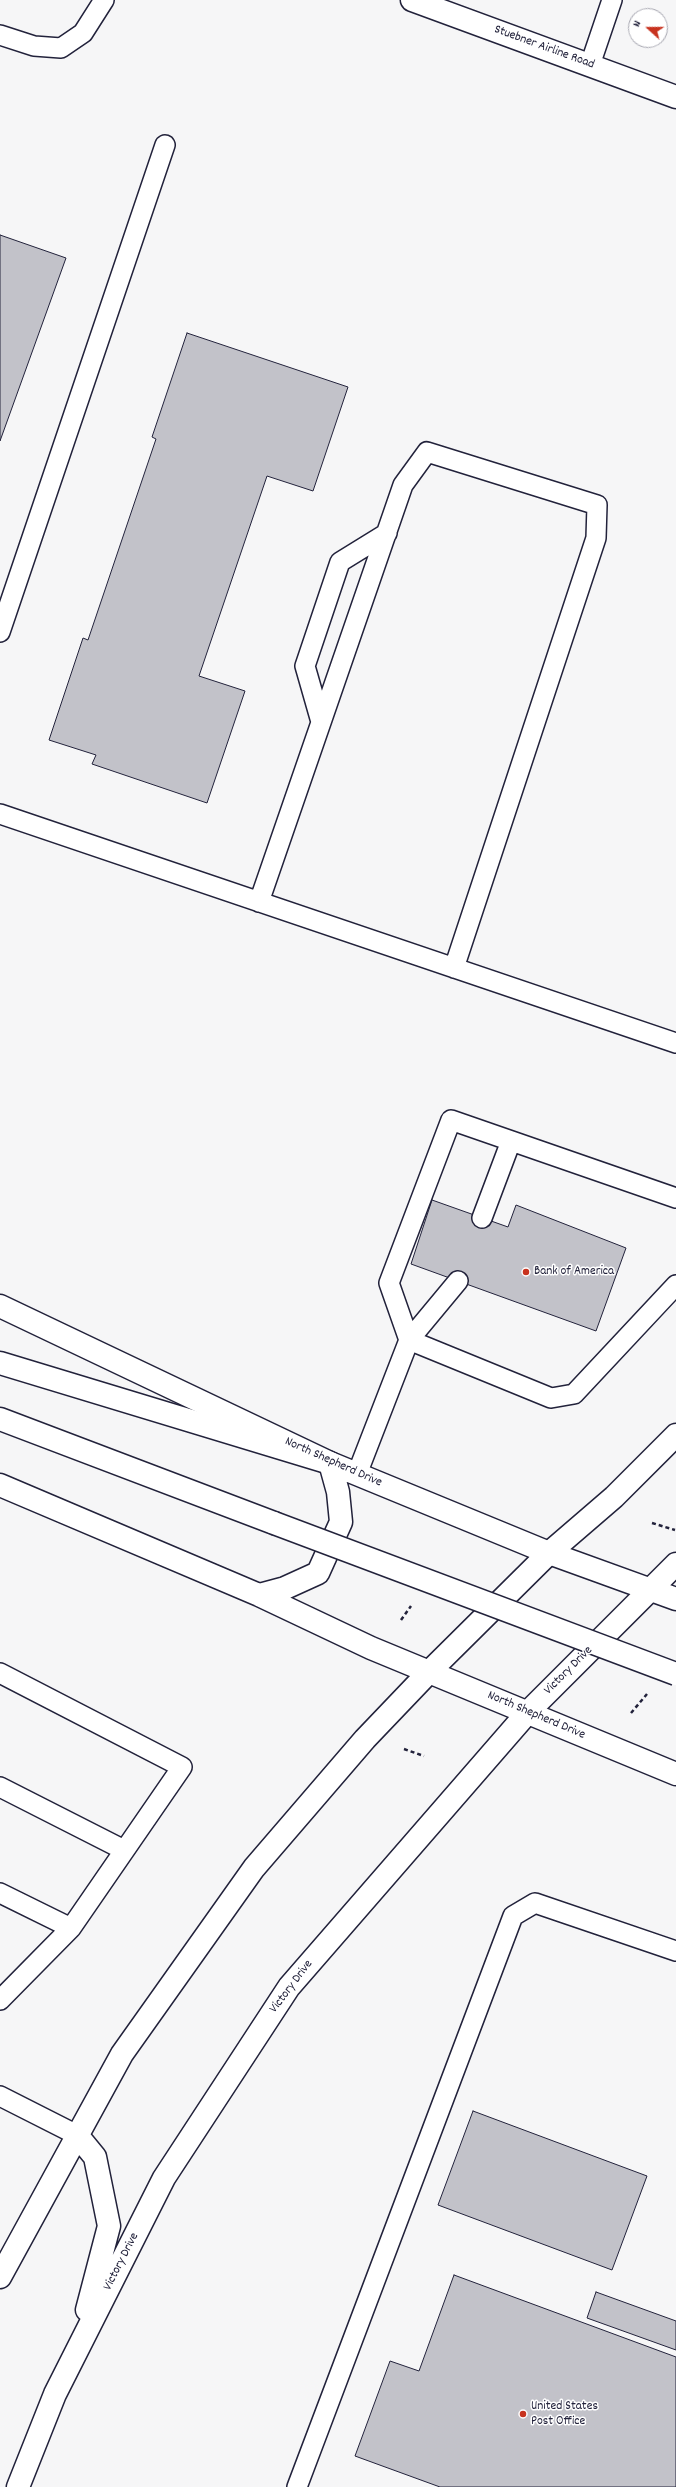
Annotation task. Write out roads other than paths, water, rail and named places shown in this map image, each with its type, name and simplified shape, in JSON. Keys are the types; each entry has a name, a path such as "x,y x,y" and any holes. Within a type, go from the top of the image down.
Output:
{"main road":[{"name":"Stuebner Airline Road","path":"412,0 676,97"},
{"name":"North Shepherd Drive","path":"0,1306 330,1463 548,1553 676,1599"},
{"path":"0,1363 330,1463 338,1492 341,1522 318,1573 285,1588 259,1595"},
{"path":"0,1419 676,1674"},
{"path":"0,2277 122,2054 254,1868 365,1739 429,1672 548,1553 614,1497 676,1435"},
{"name":"North Shepherd Drive","path":"0,1484 259,1595 371,1648 676,1774"},
{"name":"Victory Drive","path":"18,2487 55,2394 164,2178 289,1987 528,1712 676,1564"},
{"path":"77,2135 96,2157 109,2226 77,2350"}],"lane":[{"path":"0,36 34,46 61,48 83,33 104,0"},
{"path":"590,65 612,0"},
{"path":"0,632 165,145"},
{"path":"259,902 403,485 427,452 597,505 596,538 454,968"},
{"path":"321,722 305,666 340,562 387,533"},
{"path":"0,814 676,1043"},
{"path":"676,1198 451,1120 389,1283 409,1340 551,1398 574,1394 676,1285"},
{"path":"482,1218 511,1141"},
{"path":"357,1474 409,1340 458,1281"},
{"path":"0,1673 182,1766 71,1928 2,1995"},
{"path":"0,1787 124,1850"},
{"path":"0,1892 71,1928"},
{"path":"297,2487 513,1916 535,1903 676,1951"},
{"path":"0,2096 77,2135"}],"place":[{"name":"Bank of America","path":"526,1272"},
{"name":"United States Post Office","path":"523,2414"}]}
